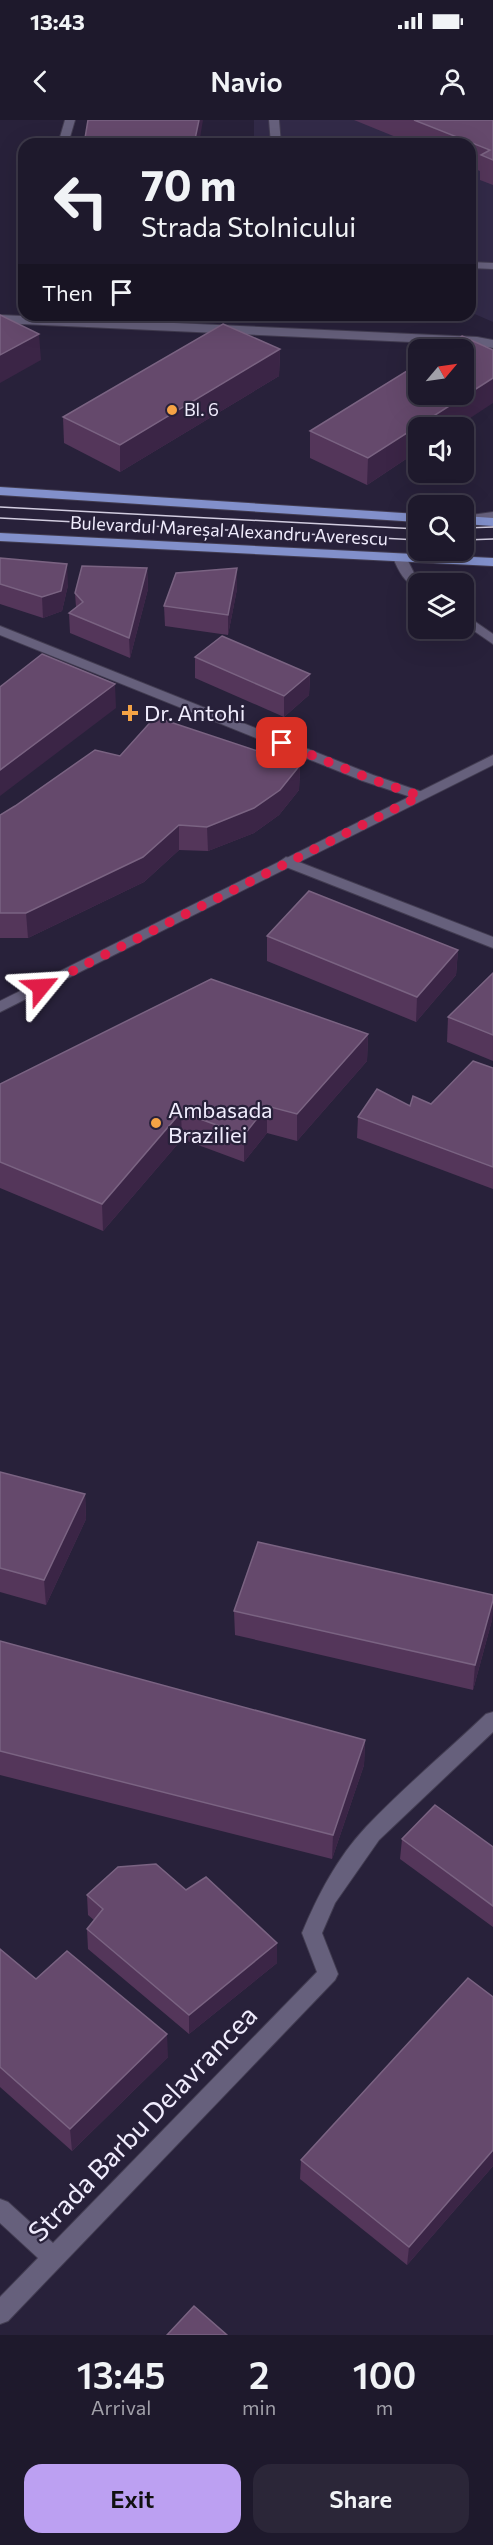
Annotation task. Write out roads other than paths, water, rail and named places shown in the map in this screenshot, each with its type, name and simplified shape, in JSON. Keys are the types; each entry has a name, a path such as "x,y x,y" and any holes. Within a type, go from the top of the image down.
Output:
{"main road":[{"name":"Bulevardul Mareșal Alexandru Averescu","path":"0,491 408,517"},
{"path":"474,521 493,522"},
{"name":"Bulevardul Mareșal Alexandru Averescu","path":"0,537 493,562"}],"street":[{"path":"65,138 70,120"},
{"path":"274,120 276,138"},
{"path":"476,265 493,266"},
{"path":"0,319 18,319"},
{"path":"130,321 477,340 493,344"},
{"path":"474,519 493,516"},
{"path":"400,558 408,575"},
{"path":"474,626 493,640"},
{"path":"0,630 368,778 420,796"},
{"path":"0,1007 493,759"},
{"path":"286,862 493,943"},
{"name":"Strada Barbu Delavrancea","path":"0,2313 328,1974 312,1933 327,1898 372,1834 493,1720"},
{"path":"0,2209 54,2258"}],"tram line":[{"path":"0,507 408,528"},
{"path":"0,518 408,539"},
{"path":"474,528 493,527"},
{"path":"474,540 493,539"}],"place":[{"name":"Bl. 6","path":"172,410"},
{"name":"Dr. Antohi","path":"130,713"},
{"name":"Ambasada Braziliei","path":"156,1123"}]}
